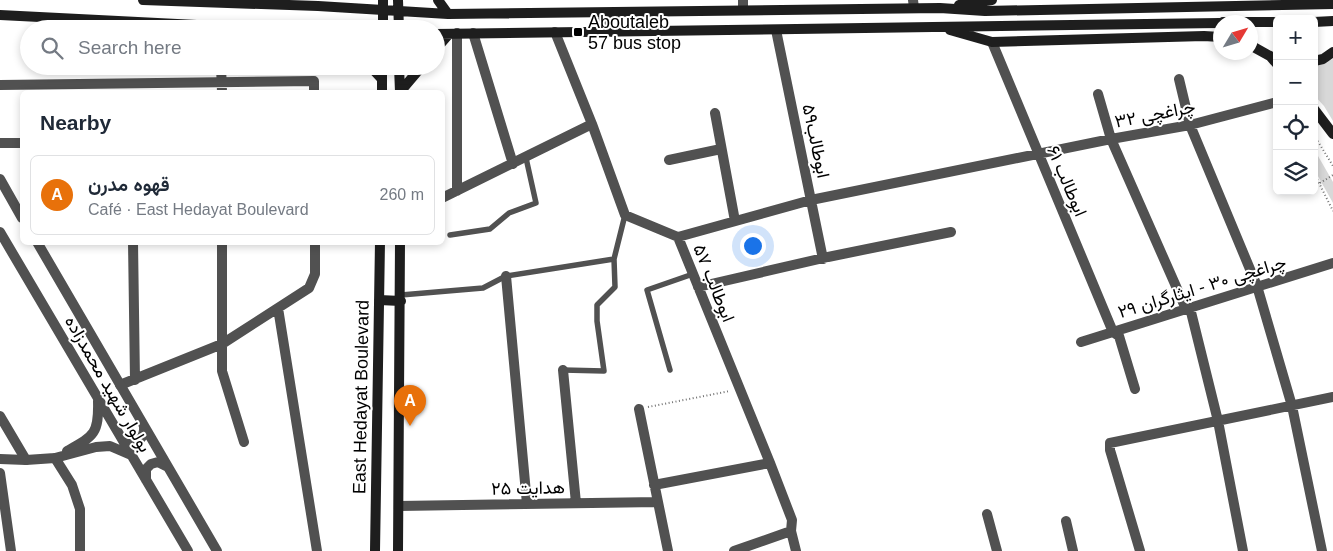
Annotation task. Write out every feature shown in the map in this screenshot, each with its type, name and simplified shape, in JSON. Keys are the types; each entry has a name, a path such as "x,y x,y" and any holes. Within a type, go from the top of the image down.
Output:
{"main road":[{"path":"144,0 383,5 398,11 448,14 636,11 743,5 913,4 985,11 1333,4"},
{"path":"398,0 398,20"},
{"path":"438,0 448,14"},
{"path":"940,8 992,0"},
{"path":"382,20 383,5"},
{"path":"611,32 604,28 601,23 603,18 608,16 631,16 636,11"},
{"path":"0,15 92,20"},
{"path":"445,34 942,28 1213,22"},
{"path":"1258,22 1273,22"},
{"path":"1318,22 1333,22"},
{"path":"942,28 992,42 1213,37"},
{"path":"445,41 453,34"},
{"path":"1258,50 1273,58"},
{"path":"1318,60 1333,52"},
{"path":"378,75 382,79"},
{"path":"382,75 382,90"},
{"path":"399,75 400,90"},
{"path":"402,90 414,75"},
{"path":"1318,114 1333,134"},
{"name":"East Hedayat Boulevard","path":"375,551 380,245"},
{"path":"398,551 400,245"},
{"path":"379,300 401,298"}],"street":[{"name":"ابوطالب۵۹","path":"776,30 823,259"},
{"path":"555,32 592,124 624,215"},
{"path":"473,33 513,164"},
{"path":"453,34 457,191"},
{"name":"ابوطالب ۶۱","path":"992,42 1114,332 1119,336 1135,389"},
{"path":"1179,79 1190,125 1258,286 1292,406 1322,551"},
{"path":"0,85 46,88 222,87 314,81 314,90"},
{"path":"1098,94 1111,139 1188,308 1218,421 1243,551"},
{"name":"چراغچی ۳۲","path":"678,238 811,200 1111,139 1190,125 1273,103"},
{"path":"715,114 734,221"},
{"path":"445,197 592,124"},
{"path":"0,143 20,143"},
{"path":"669,160 721,149"},
{"path":"0,179 20,214"},
{"name":"ابوطالب ۵۷","path":"624,215 678,238 792,520 796,551"},
{"name":"بولوار شهید محمدزاده","path":"0,232 188,551"},
{"path":"698,287 951,232"},
{"name":"بولوار شهید محمدزاده","path":"39,245 217,551"},
{"path":"133,245 135,380"},
{"path":"222,245 222,372 244,442"},
{"path":"120,385 222,344 309,288 315,274 315,245"},
{"name":"چراغچی ۳۰ - ایثارگران ۲۹","path":"1081,342 1333,263"},
{"path":"506,276 527,504"},
{"path":"278,308 317,551"},
{"path":"563,370 576,503"},
{"path":"1140,551 1110,450 1110,443 1333,398"},
{"path":"55,458 86,440 94,432 99,420 98,400"},
{"path":"639,409 668,551"},
{"path":"0,416 26,460"},
{"path":"122,440 130,443 138,441 143,435 144,427"},
{"path":"0,459 55,458 110,446 131,455"},
{"path":"55,458 72,485 80,509 80,551"},
{"path":"146,480 146,469 151,464 158,462 168,467"},
{"path":"654,485 770,463"},
{"path":"0,473 11,551"},
{"name":"هدایت ۲۵","path":"399,506 658,502"},
{"path":"987,514 996,551"},
{"path":"1066,522 1073,551"},
{"path":"734,551 792,531"}],"lane":[{"path":"450,235 490,230 509,213 536,203 526,158"},
{"path":"563,370 604,371 597,321 597,305 615,287 614,259 624,215"},
{"path":"401,298 483,288 506,276 614,259"},
{"path":"670,370 647,290 693,274"}],"path":[{"path":"1318,141 1333,166"},
{"path":"1320,183 1333,175"},
{"path":"1318,180 1333,211"},
{"path":"639,409 740,389"}],"shaded area":[{"path":"1333,59 1333,121 1318,99 1318,65"},
{"path":"1318,156 1333,182 1333,203 1318,176"}],"place":[{"name":"Aboutaleb 57 bus stop","path":"578,32"},
{"name":"قهوه مدرن","path":"410,426"}]}
